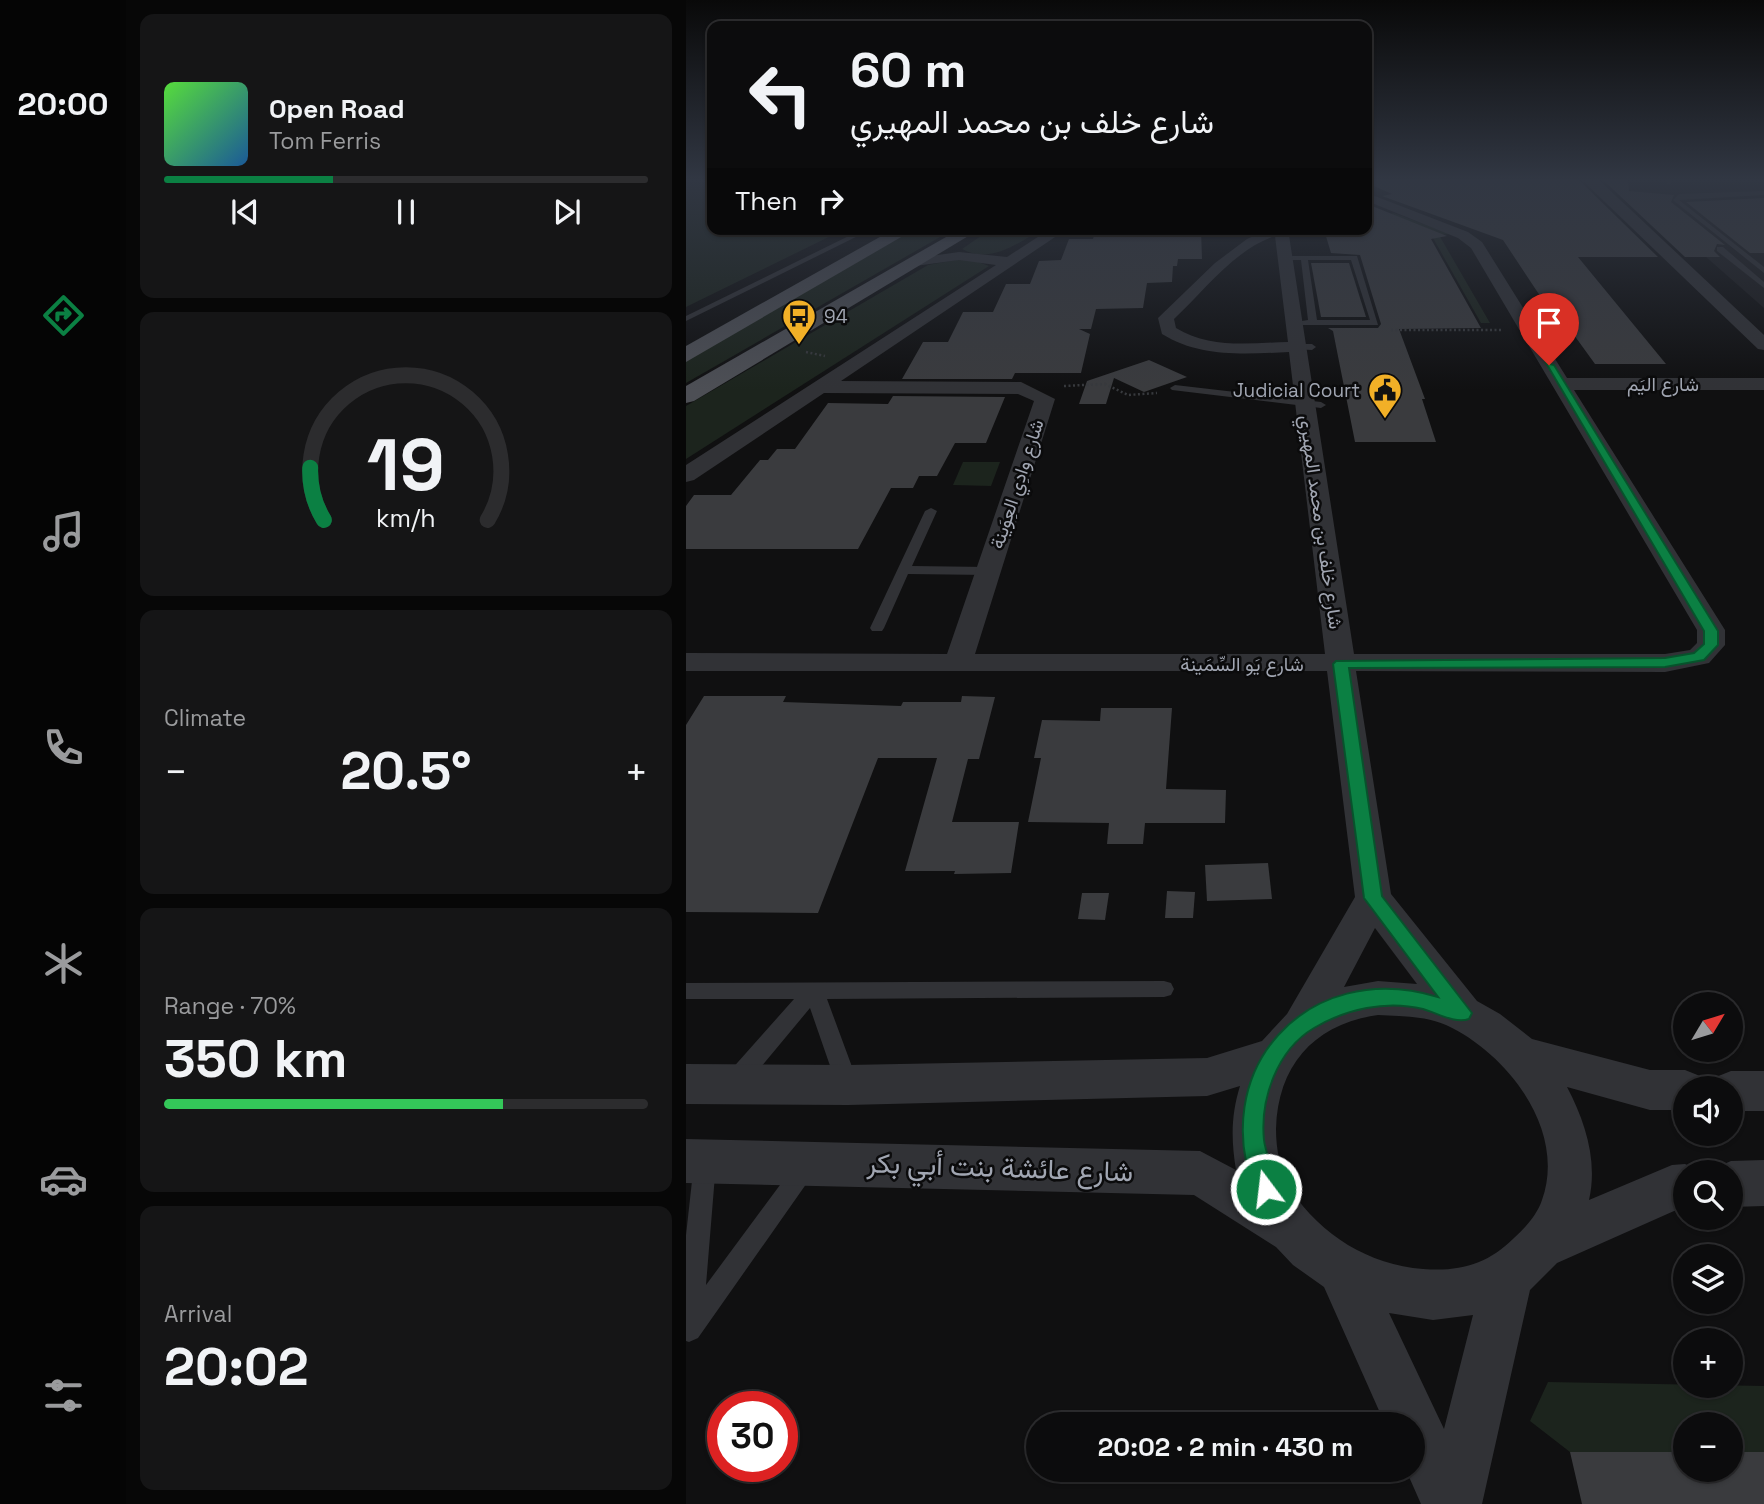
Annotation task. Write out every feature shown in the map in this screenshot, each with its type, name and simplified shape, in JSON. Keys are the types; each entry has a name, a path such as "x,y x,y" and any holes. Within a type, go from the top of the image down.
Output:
{"main road":[{"path":"686,355 872,249"},
{"path":"686,396 915,262 953,249"}],"street":[{"path":"955,249 1010,262"},
{"path":"686,475 1029,249"},
{"path":"1242,249 1167,318 1168,330 1188,342 1208,346 1304,335"},
{"name":"شارع خلف بن محمد المهيري","path":"1290,249 1294,258 1313,405 1341,664 1373,898 1462,1013"},
{"name":"شارع يَو السِّمَينة","path":"686,663 1665,663 1699,657 1711,645 1711,631 1479,249"},
{"path":"1666,249 1764,345"},
{"name":"شارع اليَم","path":"1562,384 1764,384"},
{"name":"شارع وادِي العِوَينة","path":"820,387 1021,388 1045,399 958,664"},
{"path":"1373,898 1303,1024 1273,1056 1255,1095 1253,1141 1266,1189 1296,1234 1343,1272 1399,1294 1457,1295 1673,1188"},
{"path":"1303,1024 1338,1005 1378,998 1420,1000 1462,1013 1493,1031 1521,1055 1552,1097 1568,1147 1566,1198 1527,1260 1452,1504"},
{"path":"1521,1055 1650,1090 1673,1090"},
{"path":"686,1084 848,1085 1208,1077 1273,1056"},
{"path":"1743,1091 1764,1091"},
{"name":"شارع عائشة بنت أبي بكر","path":"696,1161 1200,1173 1296,1234"},
{"path":"1743,1183 1764,1182"},
{"path":"1343,1272 1452,1504"}],"lane":[{"path":"686,319 828,249"},
{"path":"1720,249 1764,286"},
{"path":"1737,249 1764,271"},
{"path":"1294,258 1354,258 1375,323 1304,335"},
{"path":"1175,388 1313,405"},
{"path":"877,628 931,511"},
{"path":"904,570 988,571"},
{"path":"686,991 1164,989"},
{"path":"732,1085 814,990"},
{"path":"814,990 848,1085"},
{"path":"696,1161 689,1329 811,1162"}],"path":[{"path":"1375,323 1393,330 1506,330 1501,321"},
{"path":"771,346 859,362"},
{"path":"1021,388 1105,384 1128,395 1143,396 1175,388"}],"shaded area":[{"path":"686,249 804,249 686,307"},
{"path":"879,249 919,249 686,383 686,359"},
{"path":"963,249 1006,249 983,255"},
{"path":"1439,249 1447,249 1490,323 1481,323"},
{"path":"1697,249 1764,249 1764,308"},
{"path":"973,260 989,266 686,459 686,406 928,265"},
{"path":"963,462 1000,462 991,486 953,485"},
{"path":"1548,1382 1673,1384 1673,1398 1743,1398 1743,1386 1764,1386 1764,1453 1743,1453 1743,1412 1673,1412 1673,1452 1570,1452 1530,1421"}],"building":[{"path":"1065,249 1202,249 1202,259 1178,259 1177,266 1173,266 1172,282 1147,283 1143,308 1096,309 1091,329 1079,329 1090,334 1081,373 1015,373 1012,379 902,379 923,342 948,342 963,312 993,312 1006,284 1030,284 1039,261 1061,260"},
{"path":"1330,249 1437,249 1481,328 1399,329 1425,399 1422,399 1436,442 1355,442 1333,331 1328,328 1378,328 1381,324 1360,255 1331,253"},
{"path":"1509,249 1650,249 1658,257 1578,257 1666,364 1595,364 1574,335 1566,335"},
{"path":"1677,249 1715,249 1720,257 1685,257"},
{"path":"1745,249 1764,249 1764,253 1750,253"},
{"path":"1311,263 1349,263 1366,317 1321,317"},
{"path":"1149,360 1187,377 1144,392 1114,378 1106,404 1079,404 1087,381"},
{"path":"893,396 1005,397 986,443 955,443 937,476 919,476 913,488 891,488 858,549 686,549 686,506 694,495 731,495 760,460 768,460 777,449 795,449 828,403 888,404"},
{"path":"704,696 786,696 783,702 901,706 903,702 961,702 962,696 995,697 979,759 968,759 952,822 1019,822 1011,873 905,871 937,758 878,758 818,913 686,912 686,725"},
{"path":"1101,708 1172,708 1166,789 1226,790 1225,823 1145,823 1143,844 1107,844 1109,823 1028,822 1041,758 1034,758 1042,720 1100,721"},
{"path":"1268,863 1272,899 1207,901 1205,865"},
{"path":"1167,891 1195,892 1193,918 1165,918"},
{"path":"1082,893 1109,893 1105,920 1078,919"},
{"path":"1570,1452 1673,1452 1673,1482 1743,1482 1743,1452 1764,1452 1764,1504 1582,1504"}],"place":[{"name":"94","path":"799,346"},
{"name":"Judicial Court","path":"1385,420"}],"route":[{"path":"1266,1189 1253,1141 1255,1095 1273,1056 1303,1024 1338,1005 1378,998 1420,1000 1462,1013 1373,898 1341,664 1665,663 1699,657 1711,645 1711,631 1549,365"}]}
